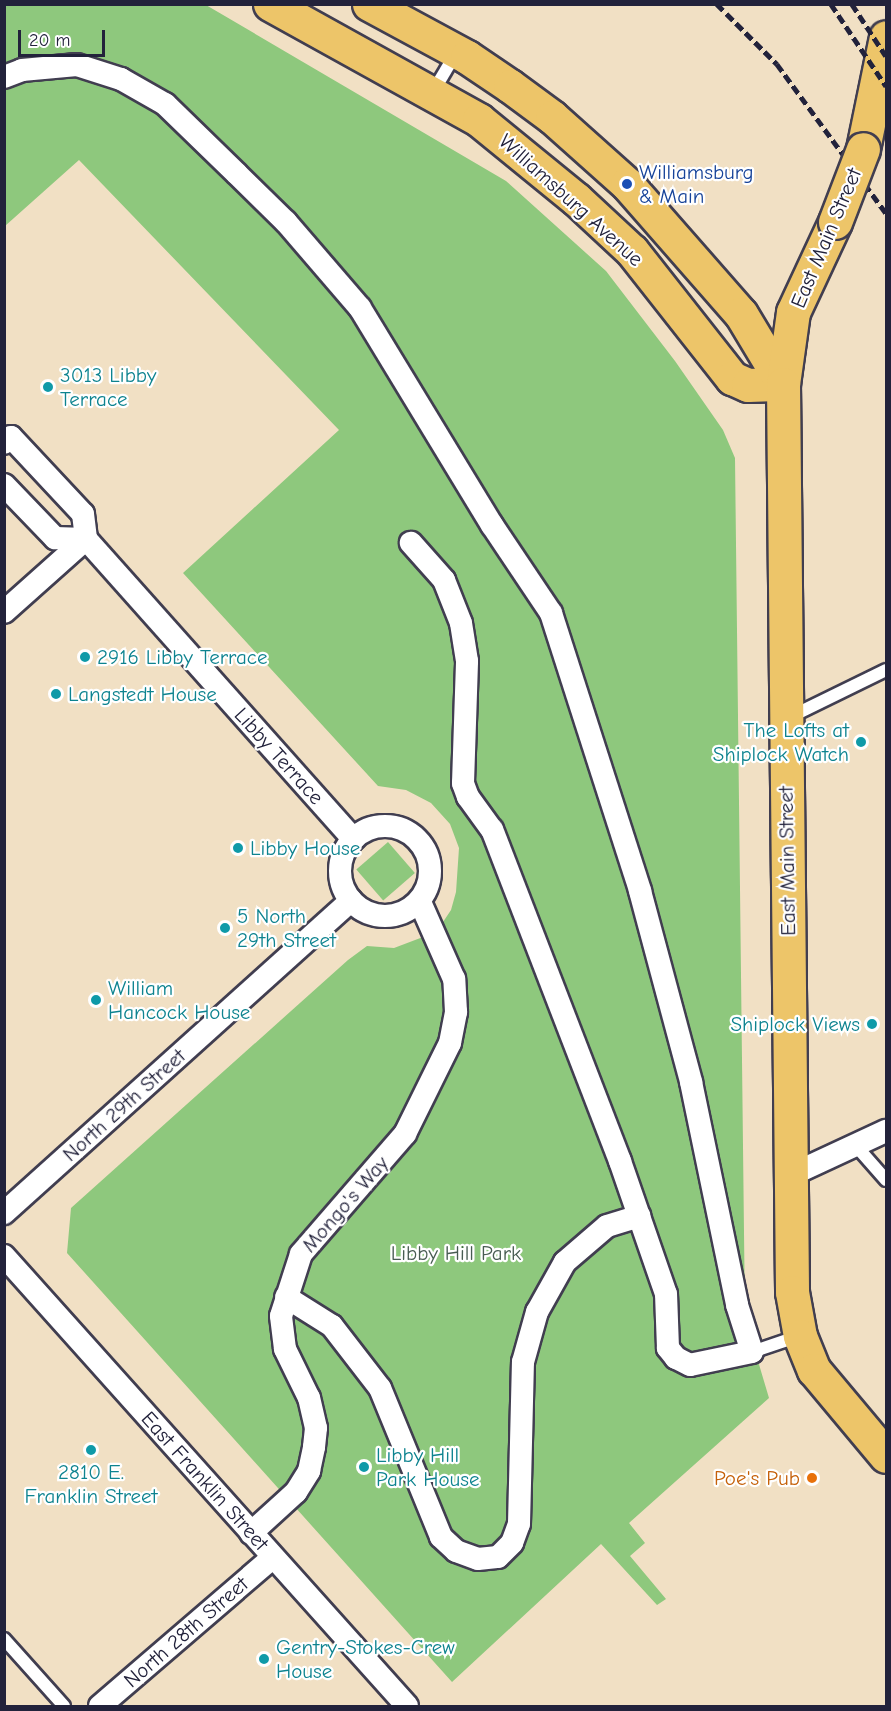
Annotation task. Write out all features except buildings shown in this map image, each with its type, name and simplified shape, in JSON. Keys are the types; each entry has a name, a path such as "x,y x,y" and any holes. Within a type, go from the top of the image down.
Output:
{"main road":[{"name":"Williamsburg Avenue","path":"270,4 433,92 506,140 604,225 650,270 732,378 748,385 783,384"},
{"path":"369,4 457,52 552,117 627,184 741,314 783,384"},
{"name":"East Main Street","path":"886,37 863,149 835,222 793,312 783,384 792,1292 800,1336 825,1386 886,1456"}],"street":[{"path":"4,77 22,70 77,65 121,79 165,104 245,182 360,308 492,525 552,613 640,891 691,1082 737,1305 752,1352 707,1364 690,1365 676,1359 666,1338 666,1294 639,1216 492,830 468,797 463,783 467,662 461,622 444,580 411,543"},
{"name":"Libby Terrace","path":"4,443 11,437 83,514 86,539 353,839"},
{"path":"4,485 56,538 86,539"},
{"path":"4,612 86,539"},
{"path":"380,826 396,827 416,838 429,857 431,873 420,902 393,916 377,916 351,901 343,890 340,862 353,839 380,826"},
{"name":"North 29th Street","path":"4,1213 351,901"},
{"name":"Mongo's Way","path":"252,1533 296,1492 309,1471 314,1447 316,1428 309,1398 285,1349 281,1316 301,1254 405,1134 450,1043 456,1012 454,979 420,902"},
{"path":"791,1175 857,1147 886,1131"},
{"path":"286,1297 332,1326 380,1388 441,1537 456,1551 478,1559 498,1557 512,1543 519,1524 523,1362 537,1312 565,1262 607,1226 639,1216"},
{"name":"East Franklin Street","path":"4,1256 406,1707"},
{"name":"North 28th Street","path":"100,1707 273,1557"}],"lane":[{"path":"433,92 457,52"},
{"path":"786,719 886,670"},
{"path":"857,1147 886,1180"},
{"path":"752,1352 800,1336"},
{"path":"4,1639 64,1707"}],"green space":[{"name":"Libby Hill Park","path":"5,5 206,5 506,181 606,271 675,361 723,430 735,458 745,1317 769,1398 629,1523 645,1543 630,1556 666,1599 657,1605 601,1544 452,1682 67,1253 71,1208 348,960 367,946 394,948 423,937 441,925 451,910 456,892 459,848 450,824 431,803 406,790 378,786 183,573 339,430 79,160 5,226"},
{"path":"388,842 415,873 383,900 356,870"}],"railway":[{"path":"717,4 777,64 886,213"},
{"path":"831,4 886,86"},
{"path":"852,4 886,56"}],"place":[{"name":"Williamsburg & Main","path":"627,184"},
{"name":"3013 Libby Terrace","path":"48,387"},
{"name":"2916 Libby Terrace","path":"85,657"},
{"name":"Langstedt House","path":"56,694"},
{"name":"The Lofts at Shiplock Watch","path":"861,742"},
{"name":"Libby House","path":"238,848"},
{"name":"5 North 29th Street","path":"225,928"},
{"name":"William Hancock House","path":"96,1000"},
{"name":"Shiplock Views","path":"872,1024"},
{"name":"2810 E. Franklin Street","path":"91,1450"},
{"name":"Libby Hill Park House","path":"364,1467"},
{"name":"Poe's Pub","path":"812,1478"},
{"name":"Gentry-Stokes-Crew House","path":"264,1659"}]}
